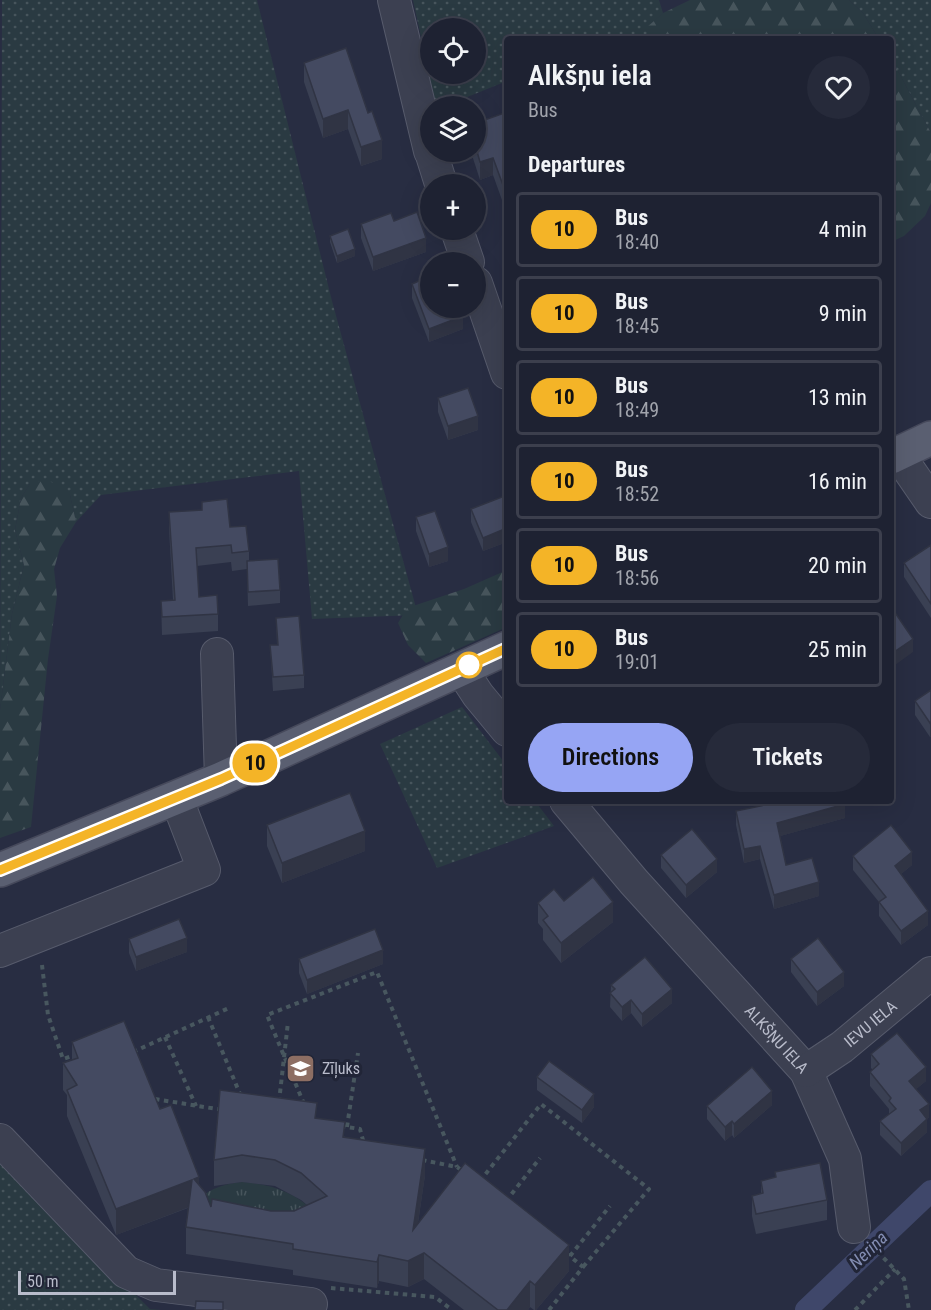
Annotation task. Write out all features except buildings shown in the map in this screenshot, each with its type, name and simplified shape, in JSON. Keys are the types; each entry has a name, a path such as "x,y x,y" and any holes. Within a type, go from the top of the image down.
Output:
{"main road":[{"path":"894,455 931,438"},
{"path":"0,870 221,779 504,649"}],"street":[{"path":"394,0 420,106"},
{"path":"486,312 504,364"},
{"path":"894,455 931,502"},
{"path":"217,654 221,779"},
{"path":"460,669 477,695 504,726"},
{"path":"0,951 204,870 176,798"},
{"name":"ALKŠŅU IELA","path":"569,804 634,882 806,1071 845,1159 854,1227"},
{"name":"IEVU IELA","path":"806,1071 842,1047 931,973"},
{"path":"0,1140 126,1272 156,1285 316,1296"}],"path":[{"path":"42,965 48,1015 63,1059 84,1051"},
{"path":"307,1112 267,1015 377,972 457,1167"},
{"path":"133,1052 231,1007"},
{"path":"208,1017 242,1101"},
{"path":"279,1106 288,1022"},
{"path":"165,1037 197,1107"},
{"path":"129,1043 137,1061"},
{"path":"347,1127 358,1053"},
{"path":"151,1091 156,1100 227,1110"},
{"path":"478,1183 541,1104 650,1189 549,1310"},
{"path":"335,1125 360,1129 366,1150"},
{"path":"411,1158 457,1167 487,1190"},
{"path":"504,1204 540,1158"},
{"path":"495,1197 512,1210"},
{"path":"570,1256 610,1206"},
{"path":"562,1249 583,1267"},
{"path":"884,1258 904,1279 909,1310"},
{"path":"855,1310 895,1269"},
{"path":"316,1296 435,1298 452,1310"}],"green space":[{"path":"2,0 257,0 332,301 418,615 312,619 299,471 101,495 76,522 70,495 30,484 21,498 15,530 24,565 12,614 0,710"},
{"path":"413,0 659,0 663,13 647,28 650,36 504,36 504,82 470,96 434,96 431,84 486,84 486,18 420,18 420,32"},
{"path":"690,0 849,0 863,13 877,36 650,36 646,28 663,13"},
{"path":"849,0 931,0 931,133 894,64 894,36 877,36 863,13"},
{"path":"894,64 931,133 931,203 925,216 904,236 894,241"},
{"path":"47,479 70,495 76,522 60,548 54,569 57,596 48,659 31,827 0,838 0,710 12,614 24,565 15,530 21,498 30,484"},
{"path":"504,571 504,628 426,663 408,645 398,623 407,608 464,589"},
{"path":"462,707 504,762 504,804 537,804 554,826 437,868 380,744"},
{"path":"0,1160 150,1309 161,1310 0,1310"},
{"path":"242,1182 281,1190 298,1198 314,1211 234,1232 200,1198 209,1191"}],"waterway":[{"name":"Neriņa","path":"806,1310 931,1191"}],"bus line":[{"name":"10","path":"0,870 221,779 504,649"}],"place":[{"name":"Zīļuks","path":"301,1068"}]}
